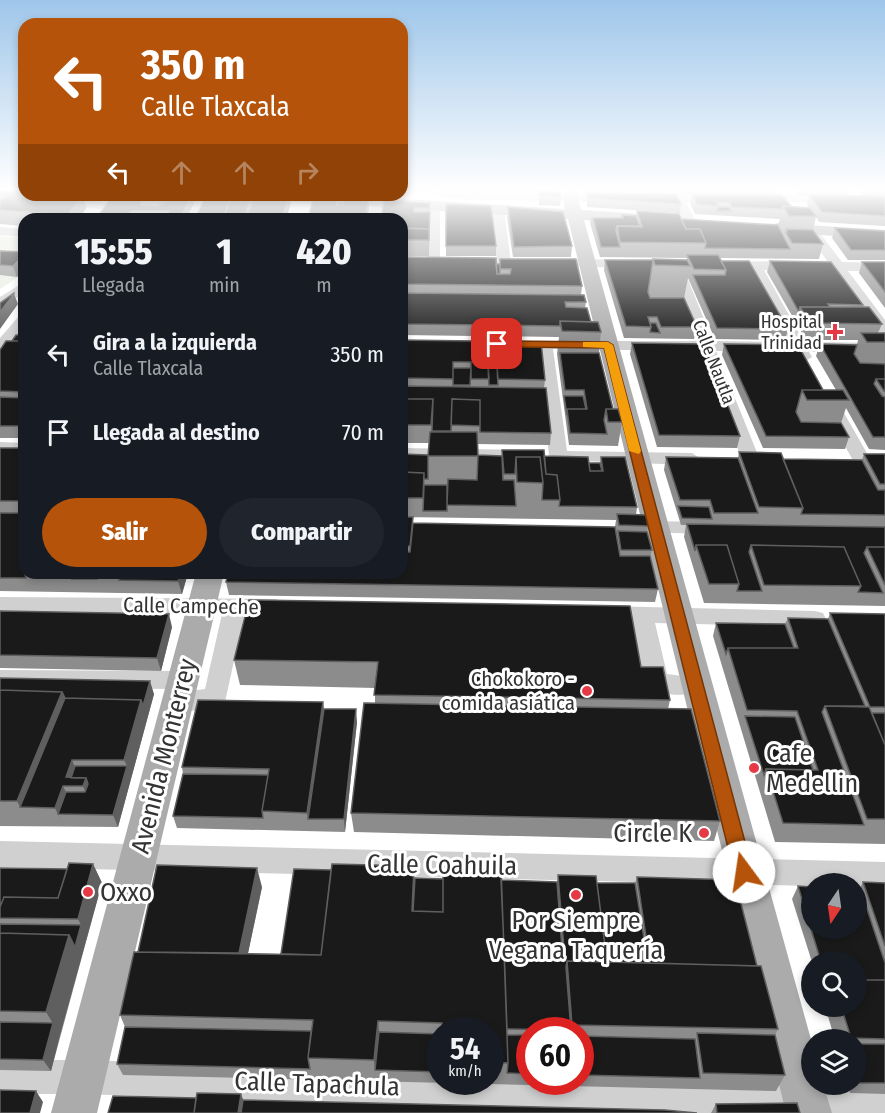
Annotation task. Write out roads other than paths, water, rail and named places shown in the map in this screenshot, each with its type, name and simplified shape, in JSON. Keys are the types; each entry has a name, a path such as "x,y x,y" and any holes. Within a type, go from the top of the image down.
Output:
{"main road":[{"path":"583,241 589,263 592,301 608,345 807,1106"},
{"name":"Avenida Monterrey","path":"74,1113 180,691 215,595"}],"street":[{"path":"433,262 434,241"},
{"path":"502,241 504,263"},
{"path":"820,241 885,330"},
{"path":"557,263 643,264"},
{"name":"Calle Nautla","path":"675,264 751,460"},
{"path":"709,265 885,267"},
{"path":"755,265 810,368"},
{"path":"0,304 18,293"},
{"path":"2,342 18,325"},
{"path":"2,342 18,340"},
{"path":"497,344 885,348"},
{"path":"545,344 558,456"},
{"path":"529,396 552,397"},
{"path":"828,399 863,462"},
{"path":"0,447 18,448"},
{"path":"408,454 705,460"},
{"path":"728,460 773,460"},
{"path":"841,461 885,462"},
{"path":"621,527 736,528"},
{"name":"Calle Campeche","path":"0,605 215,595 295,608"},
{"path":"582,614 839,619"},
{"path":"642,615 656,680 669,684 696,685"},
{"path":"0,679 180,691"},
{"name":"Calle Coahuila","path":"0,854 885,875"},
{"name":"Calle Tapachula","path":"0,1077 83,1077 807,1106 885,1104"}],"place":[{"name":"Hospital Trinidad","path":"835,332"},
{"name":"Chokokoro - comida asiática","path":"587,691"},
{"name":"Cafe Medellin","path":"754,768"},
{"name":"Circle K","path":"704,833"},
{"name":"Oxxo","path":"88,892"},
{"name":"Por Siempre Vegana Taquería","path":"576,895"}]}
